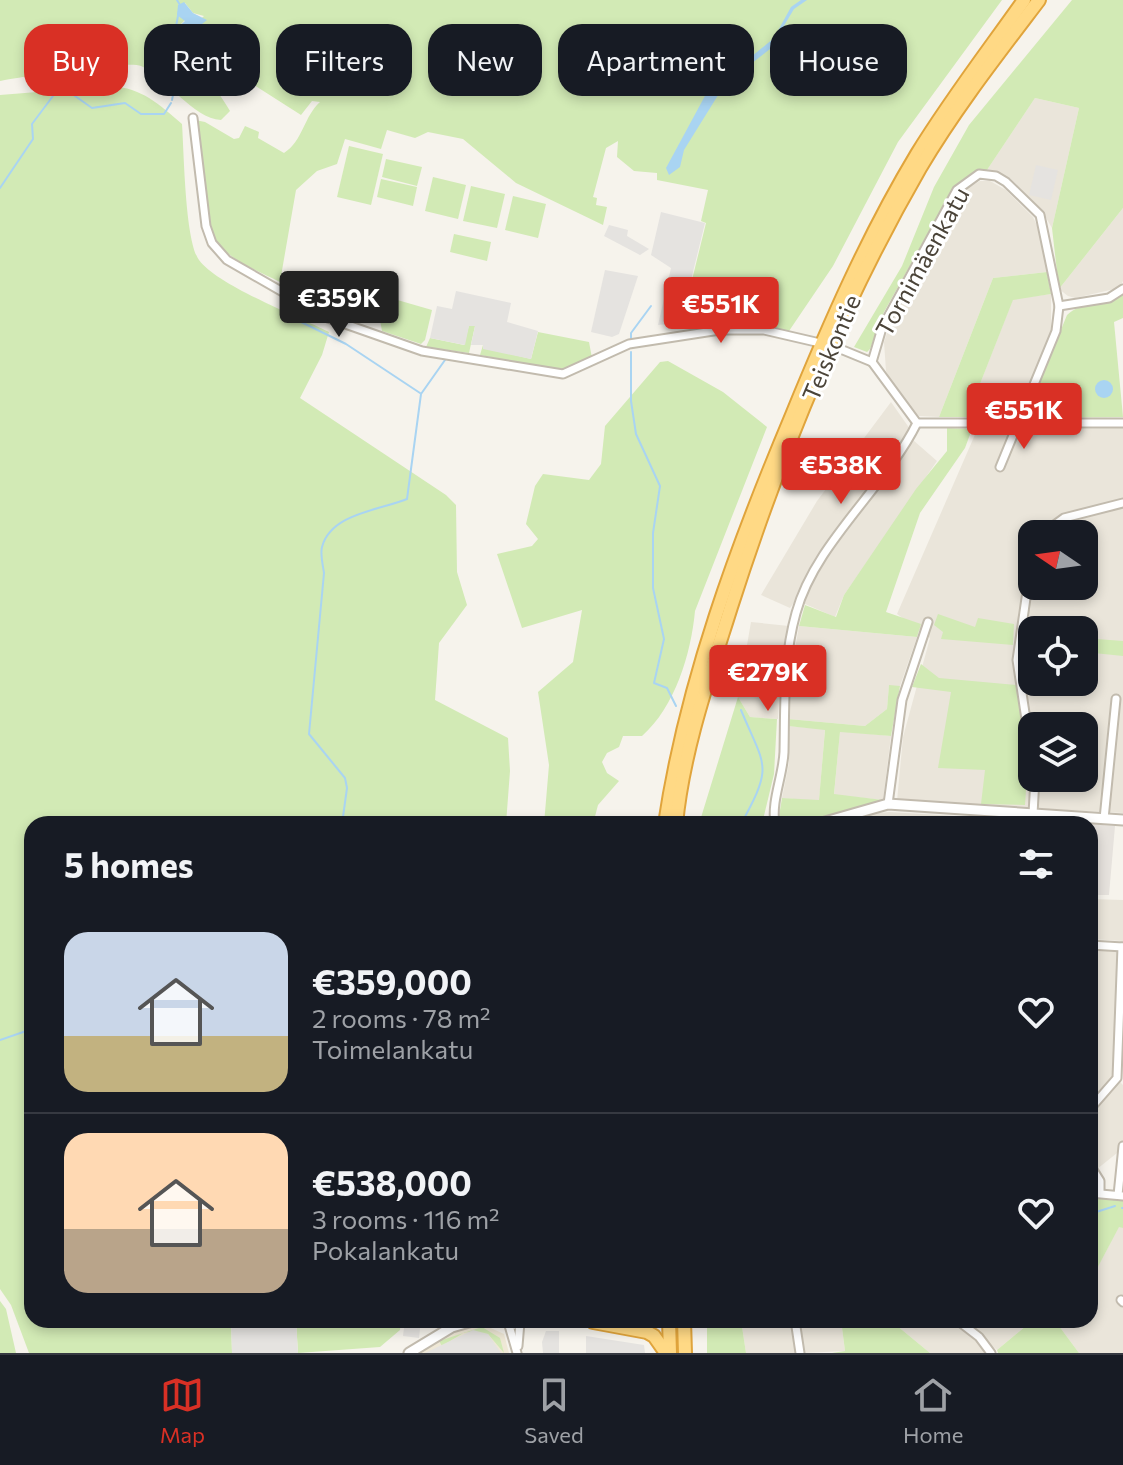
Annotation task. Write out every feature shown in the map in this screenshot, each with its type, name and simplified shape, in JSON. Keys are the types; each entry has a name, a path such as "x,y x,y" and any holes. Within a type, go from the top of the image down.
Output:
{"highway":[{"name":"Teiskontie","path":"678,816 702,702 730,610 865,246 916,156 1024,0"},
{"name":"Teiskontie","path":"666,816 682,735 735,562 827,345 921,167 1039,0"},
{"path":"661,816 669,796"},
{"path":"625,1328 654,1336 668,1353"},
{"path":"668,1353 669,1328"},
{"path":"684,1328 685,1353"}],"street":[{"path":"193,118 206,226 212,243 227,260 328,318 406,347 553,373 572,372 619,347 746,327 827,345 872,362 917,423"},
{"name":"Tornimäenkatu","path":"872,362 882,328 957,190 979,174 996,176 1006,182 1040,215 1059,306 1056,331 1000,467"},
{"path":"1059,306 1109,298 1123,289"},
{"path":"917,423 1123,423"},
{"path":"776,816 784,753 785,673 796,611 805,588 917,423"},
{"path":"1061,520 1123,503"},
{"path":"1025,712 1017,660 1026,600"},
{"path":"888,804 902,700 928,622"},
{"path":"1104,819 1116,699"},
{"path":"1033,814 1034,792"},
{"path":"846,816 888,804 1061,816"},
{"path":"1098,819 1123,820"},
{"path":"1098,945 1123,947 1120,1080 1098,1101"},
{"path":"1098,1178 1100,1193 1120,1195 1123,1146"},
{"path":"409,1353 450,1328"},
{"path":"507,1328 517,1352"},
{"path":"517,1352 520,1328"},
{"path":"796,1328 800,1353"},
{"path":"967,1328 991,1353"}],"shaded area":[{"path":"1035,98 1079,108 1052,228 1041,209 1010,178 987,170"},
{"path":"1036,165 1058,170 1051,200 1029,195"},
{"path":"980,181 990,181 1006,190 1033,217 1040,232 1047,272 993,278 939,417 919,416 897,392 886,371 884,342 890,324 962,191"},
{"path":"1123,208 1123,281 1119,288 1075,298 1068,296 1059,289"},
{"path":"661,212 705,223 691,280 698,321 658,325 671,268 651,255"},
{"path":"609,225 628,230 627,236 649,249 640,255 604,236"},
{"path":"605,270 638,276 619,334 612,337 591,332"},
{"path":"456,291 511,303 507,322 538,331 531,359 483,349 483,345 471,345 475,326 469,326 465,345 430,338 437,306 452,309"},
{"path":"1051,294 1051,333 1019,413 1003,418 967,417 1013,299"},
{"path":"891,402 910,429 913,440 937,461 844,595 835,617 796,600 790,608 761,595 817,501"},
{"path":"1123,428 1123,813 897,801 903,737 930,638 897,614 977,430"},
{"path":"751,622 789,626 781,670 778,719 750,717 738,697"},
{"path":"799,626 917,637 900,686 889,686 887,709 865,726 788,719 791,671"},
{"path":"788,726 825,729 819,801 782,798 789,763"},
{"path":"840,731 891,736 883,800 834,795"},
{"path":"889,812 954,816 862,816"},
{"path":"1098,825 1115,826 1109,895 1098,895"},
{"path":"1098,899 1123,900 1123,941 1098,939"},
{"path":"1098,949 1116,950 1119,955 1114,1073 1098,1094"},
{"path":"1120,1082 1123,1085 1123,1141 1117,1153 1098,1168 1098,1105"},
{"path":"1119,1226 1123,1228 1123,1353 1079,1353 1060,1328 1098,1328 1098,1267"},
{"path":"231,1328 296,1328 298,1353 232,1353"},
{"path":"404,1328 420,1328 419,1338 403,1336"},
{"path":"491,1328 504,1334 509,1353 420,1353 453,1332"},
{"path":"742,1328 793,1328 797,1353 746,1353"},
{"path":"799,1328 842,1328 845,1351 803,1353"},
{"path":"900,1328 960,1328 986,1350 984,1353 930,1353"},
{"path":"971,1328 1023,1328 997,1350"},
{"path":"473,1330 488,1334 501,1353 425,1353"},
{"path":"546,1331 559,1331 559,1353 543,1353 542,1342"},
{"path":"586,1336 644,1345 645,1353 586,1353"}],"green space":[{"path":"0,0 1002,0 898,142 833,266 789,331 730,322 697,309 692,280 706,223 701,221 708,190 657,180 657,173 634,171 617,157 618,141 606,148 593,197 597,198 596,205 607,207 603,225 516,183 463,139 428,132 415,138 387,130 381,149 345,139 337,164 317,171 296,190 280,282 229,254 214,238 209,227 195,120 205,122 234,139 239,138 245,126 259,132 258,138 284,153 295,142 320,102 312,101 301,115 260,89 260,24 195,24 204,16 193,13 185,3 178,5 185,20 181,24 144,24 144,68 128,65 128,24 24,24 24,77 0,81"},
{"path":"1072,0 1123,0 1123,208 1059,289 1052,228 1079,108 1035,98 987,170 972,173 954,187 884,312 870,349 867,352 854,347 902,266 934,187 969,125"},
{"path":"128,89 158,104 182,124 188,216 194,250 199,260 240,290 329,332 322,355 300,398 446,495 456,505 457,572 467,605 439,643 435,700 508,738 510,771 507,816 24,816 24,1328 231,1328 232,1353 29,1353 11,1305 0,1289 0,95 128,96"},
{"path":"180,96 220,96 230,111 221,120 200,113"},
{"path":"349,146 383,154 371,205 337,197"},
{"path":"386,159 422,167 417,186 382,177"},
{"path":"433,177 466,185 458,219 425,211"},
{"path":"381,179 417,187 413,206 377,197"},
{"path":"471,186 505,194 497,228 463,221"},
{"path":"513,196 546,204 538,238 505,230"},
{"path":"454,234 491,242 487,261 450,252"},
{"path":"1047,272 1051,294 1013,300 967,417 939,417 993,278"},
{"path":"1123,293 1123,318 1114,322 1123,417 1032,418 1030,406 1067,315 1080,307"},
{"path":"387,297 432,310 425,340 421,344 382,331 378,309"},
{"path":"469,325 475,326 469,353 426,347 430,338 464,345"},
{"path":"538,332 589,342 592,358 559,370 480,355 483,345 484,348 531,359"},
{"path":"668,361 723,392 767,427 695,611 685,662 664,710 642,736 623,736 619,747 607,753 602,762 607,773 619,781 598,805 595,816 545,816 549,765 538,692 573,662 582,610 522,628 497,554 532,546 538,539 526,524 535,486 543,474 589,480 601,464 605,426 660,362"},
{"path":"947,428 972,429 965,448 920,513 886,612 921,624 917,637 799,626 805,605 836,617 844,595 916,489 947,451"},
{"path":"938,614 975,627 978,618 1014,624 1013,645 941,639 943,632 934,625"},
{"path":"1098,639 1123,641 1123,656 1098,653"},
{"path":"921,664 939,678 1016,685 1020,712 1018,792 1026,792 1025,805 981,804 985,770 938,768 951,692 912,687"},
{"path":"889,685 900,686 891,736 840,732 834,794 883,800 828,816 779,816 782,798 819,800 825,730 788,726 788,719 865,726 887,709"},
{"path":"738,697 750,717 777,719 774,774 764,816 701,816"},
{"path":"1098,1198 1123,1201 1123,1228 1119,1227 1098,1267"},
{"path":"0,1301 6,1309 16,1353 0,1353"},
{"path":"296,1328 400,1328 380,1347 298,1353"},
{"path":"484,1328 500,1338 504,1353 488,1334 466,1332"},
{"path":"707,1328 742,1328 746,1353 707,1353"},
{"path":"842,1328 900,1328 930,1353 832,1353 845,1351"},
{"path":"1023,1328 1060,1328 1079,1353 998,1353 997,1350"},
{"path":"463,1333 442,1346 439,1341"}],"water":[{"path":"801,0 807,0 794,9 785,24 782,24 791,7"},
{"path":"184,2 193,13 207,20 202,24 182,24 185,21 177,15 178,5"},
{"path":"770,41 770,49 754,61 754,54"},
{"path":"705,96 718,96 684,150 680,167 669,175 666,168"},
{"path":"1104,380 1113,389 1104,398 1095,389"}],"waterway":[{"path":"176,24 180,5 177,0"},
{"path":"0,188 33,139 32,124 56,92 68,91 92,108 125,103 141,114 164,114 171,103"},
{"path":"172,100 173,96"},
{"path":"631,340 631,333 651,306"},
{"path":"293,318 346,344 420,393"},
{"path":"631,352 631,401 636,434 660,486 653,533 653,588 664,639 654,683 667,688 676,706"},
{"path":"343,816 347,788 345,778 309,734 324,573 322,547 327,536 346,520 407,499 421,394 445,360"},
{"path":"741,710 762,766 758,789 745,816"},
{"path":"0,1040 24,1032"},
{"path":"1098,1211 1115,1206"}]}
